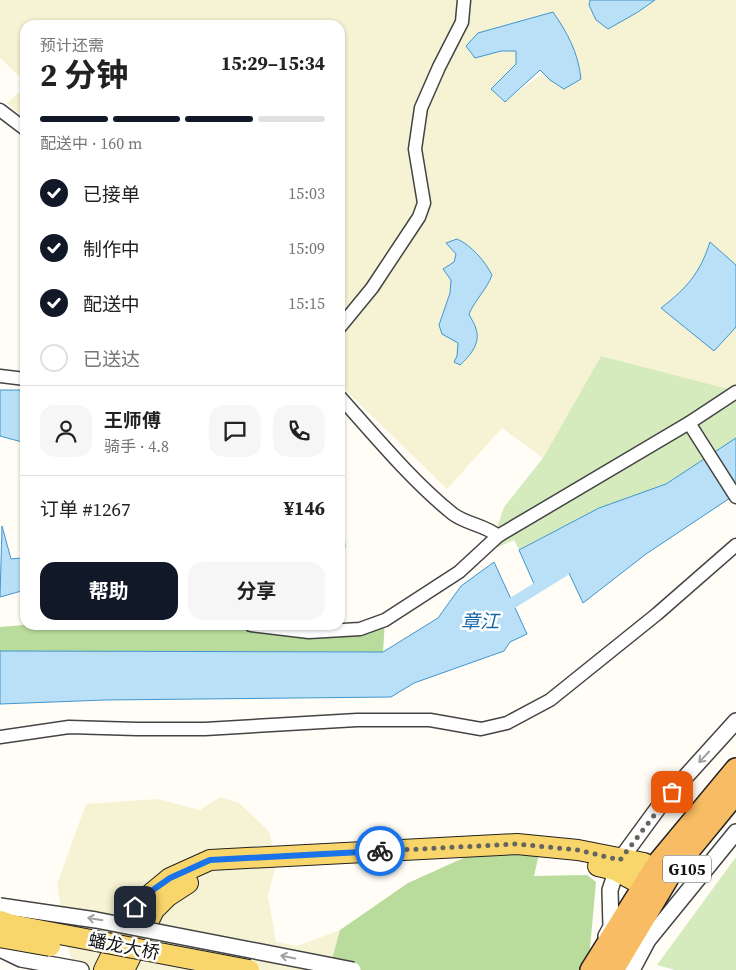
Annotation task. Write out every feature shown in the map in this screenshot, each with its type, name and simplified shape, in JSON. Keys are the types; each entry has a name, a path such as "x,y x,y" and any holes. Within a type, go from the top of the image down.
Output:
{"highway":[{"name":"G105","path":"611,927 639,872 736,754"},
{"path":"590,970 658,863 736,769"},
{"path":"613,970 672,871 736,793"},
{"name":"G105","path":"648,940 675,884 736,804"}],"main road":[{"path":"104,970 135,907 150,892 170,878 210,860 517,844 578,850 639,872"},
{"path":"124,970 154,910 168,896 188,882 213,873 518,855 617,865"},
{"name":"蟠龙大桥","path":"0,921 12,925 249,970"},
{"name":"蟠龙大桥","path":"0,937 94,952 185,970"}],"street":[{"path":"345,321 372,288 420,217 424,203 415,149 421,108 438,67 462,22 464,0"},
{"path":"0,110 20,125"},
{"path":"0,376 20,378"},
{"path":"292,630 309,632 360,630 386,620 459,572 498,536 689,423 736,392"},
{"path":"345,402 382,443 454,515 492,531 498,536"},
{"path":"689,423 736,497"},
{"path":"0,736 47,728 69,727 205,729 357,720 430,720 481,729 507,723 550,700 658,614 736,546"},
{"path":"590,970 611,927 610,890 617,865 661,804 736,721"},
{"path":"632,970 648,940 736,832"},
{"path":"0,906 96,920 353,970"},
{"path":"0,949 21,959 81,970"}],"shaded area":[{"path":"0,0 590,0 589,5 638,12 655,0 736,0 736,391 601,356 543,458 502,428 447,489 345,390 345,20 20,20 20,77 0,58","holes":["553,12 550,80 543,73 504,102 491,89 516,64 516,51 501,51 478,33"]},
{"path":"20,91 20,115 7,103"},
{"path":"220,797 239,803 269,831 276,863 268,896 276,942 297,946 340,930 329,970 76,970 67,946 57,884 86,804 158,799 200,810"}],"green space":[{"path":"601,356 736,391 736,439 666,484 599,508 519,550 514,540 489,551 504,507 543,458"},
{"path":"385,620 383,652 0,651 0,627 20,625 20,630 293,630 309,632 345,630 345,626"},
{"path":"541,845 534,876 587,875 596,882 588,970 329,970 340,930 408,883 479,851"},
{"path":"736,857 736,970 675,970 657,965"}],"water":[{"path":"590,0 655,0 608,29 596,20 589,5"},
{"path":"553,12 572,44 581,79 564,89 550,80 540,70 505,102 491,89 516,64 516,51 501,51 475,58 466,46 478,33"},
{"path":"457,239 477,254 486,264 492,275 469,314 475,327 477,339 471,353 460,365 454,362 457,356 458,343 442,334 439,325 450,293 451,280 443,269 454,262 456,254 446,243"},
{"path":"710,242 736,265 736,327 714,351 661,308 692,279 702,263"},
{"path":"0,390 20,390 20,441 0,436"},
{"name":"章江","path":"736,438 736,494 646,554 583,603 568,571 535,586 519,550 599,508 666,484"},
{"path":"2,526 11,559 20,558 20,591 0,597"},
{"name":"章江","path":"494,562 527,634 510,642 504,651 414,683 391,697 105,700 0,704 0,651 383,652 438,618 461,586"}],"waterway":[{"path":"501,610 564,571"}],"way so far":[{"path":"380,851 517,844 578,850 620,860 672,792"}],"route":[{"path":"135,907 150,892 170,878 210,860 380,851"}]}
